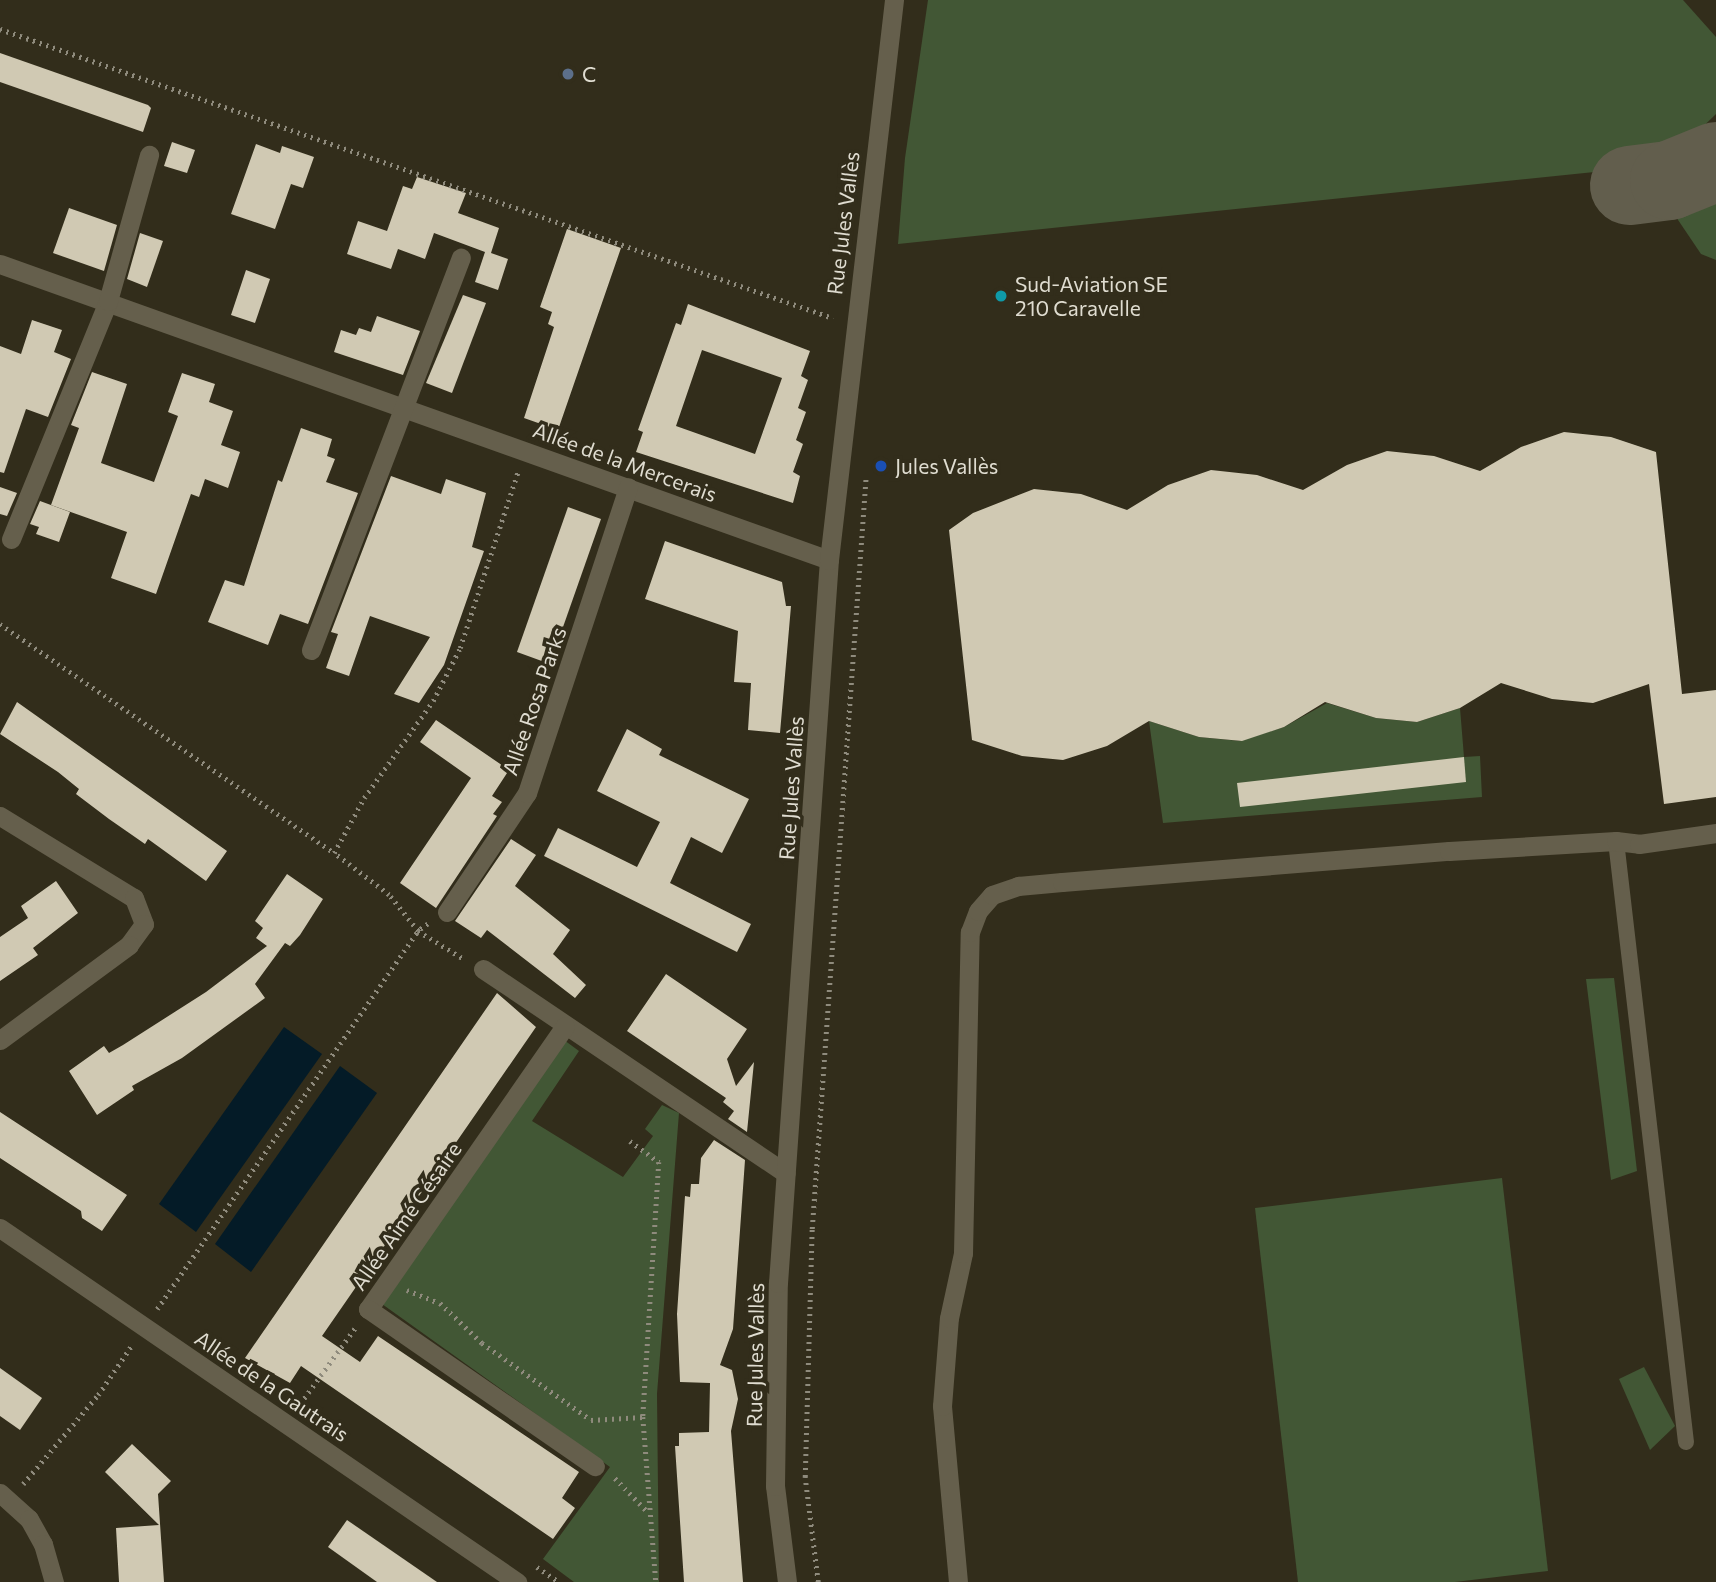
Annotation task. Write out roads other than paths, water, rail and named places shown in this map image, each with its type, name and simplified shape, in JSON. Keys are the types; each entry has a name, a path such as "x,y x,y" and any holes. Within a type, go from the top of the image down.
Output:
{"street":[{"name":"Rue Jules Vallès","path":"787,1582 775,1486 778,1283 830,560 854,325 894,0"},
{"path":"11,539 108,301 149,155"},
{"path":"311,650 406,408 461,258"},
{"name":"Allée de la Mercerais","path":"0,264 830,560"},
{"name":"Allée Rosa Parks","path":"447,912 527,793 628,487"},
{"path":"0,816 134,898 144,924 129,945 0,1040"},
{"path":"958,1582 942,1406 949,1318 963,1253 970,932 987,900 1018,886 1616,841 1639,844 1716,833"},
{"path":"483,969 786,1173"},
{"name":"Allée Aimé Césaire","path":"565,1026 368,1309 595,1465"},
{"name":"Allée de la Gautrais","path":"0,1228 517,1582"},
{"path":"5,1496 43,1544 54,1582"}],"lane":[{"path":"1616,841 1686,1442"}],"water":[{"path":"284,1027 322,1054 196,1232 159,1204"},
{"path":"340,1066 377,1093 251,1272 215,1244"}],"place":[{"name":"C","path":"568,74"},
{"name":"Sud-Aviation SE 210 Caravelle","path":"1001,296"},
{"name":"Jules Vallès","path":"881,466"}]}
